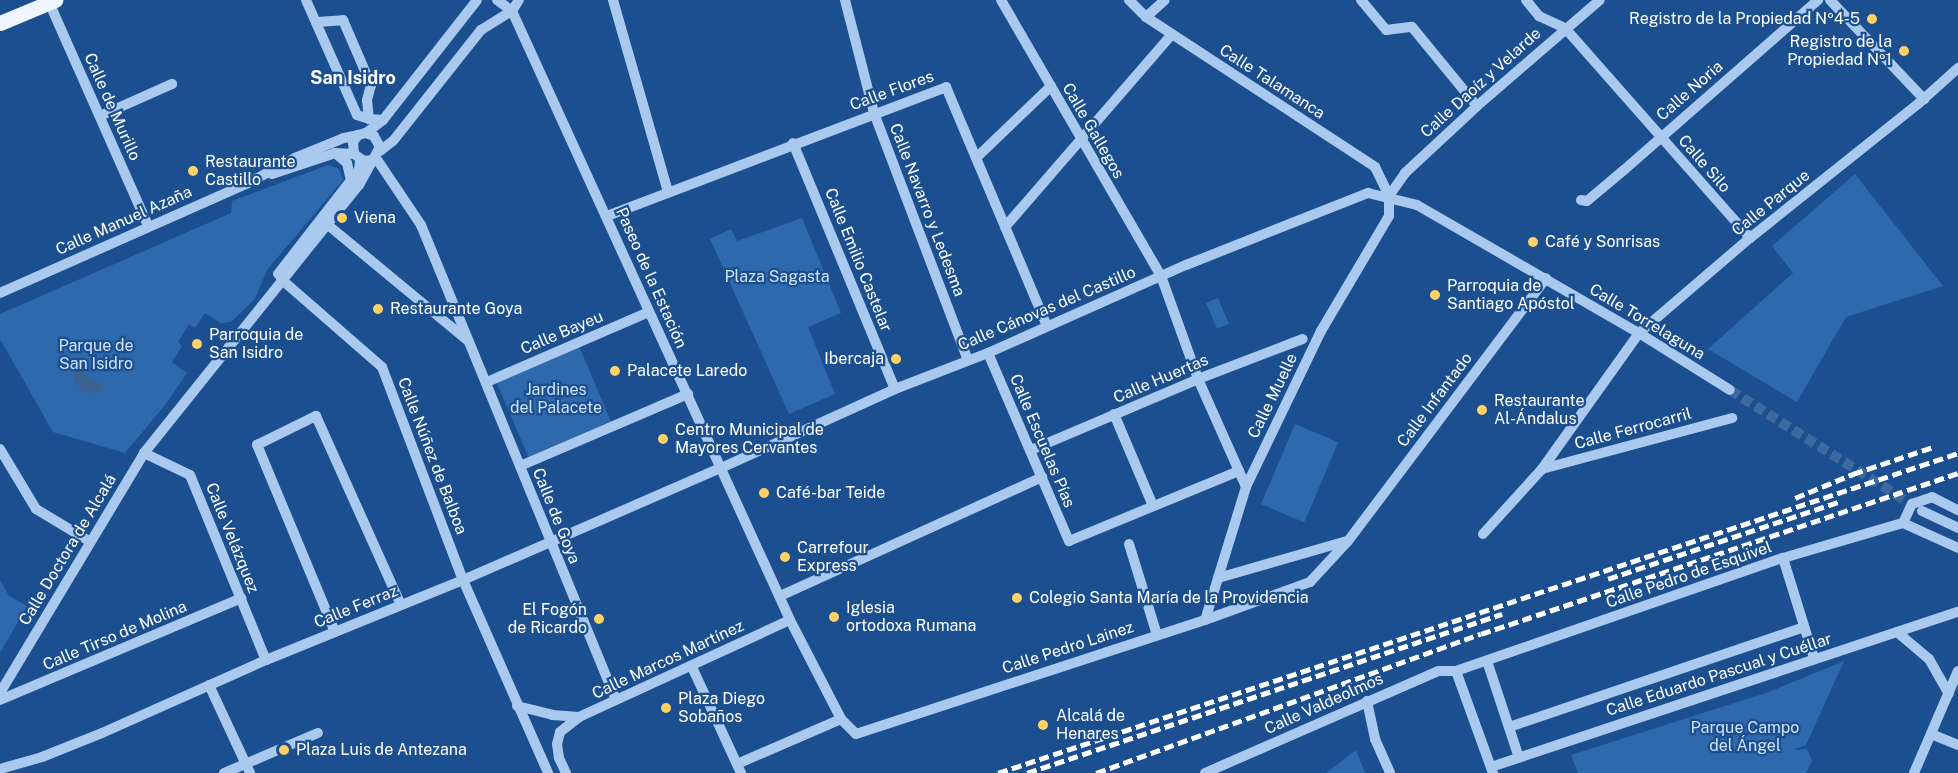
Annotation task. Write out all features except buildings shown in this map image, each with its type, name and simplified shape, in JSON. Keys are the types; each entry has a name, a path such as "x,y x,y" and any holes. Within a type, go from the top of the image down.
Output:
{"main road":[{"path":"0,23 51,1"}],"street":[{"path":"306,0 357,115 383,120"},
{"path":"477,0 383,120 353,142 359,171 278,273 281,279 359,185 376,156 393,141 481,30 512,11 519,0"},
{"path":"497,0 512,11"},
{"path":"613,0 668,192"},
{"name":"Calle Navarro y Ledesma","path":"845,0 874,112 968,360"},
{"name":"Calle Gallegos","path":"1001,0 1161,276 1197,379 1246,487"},
{"name":"Calle Talamanca","path":"1129,0 1146,17 1375,167 1389,196"},
{"path":"1146,17 1165,0"},
{"path":"1361,0 1386,30 1412,27 1477,106"},
{"path":"1526,0 1539,16 1565,28"},
{"name":"Calle Daoíz y Velarde","path":"1389,196 1405,173 1477,106 1600,0"},
{"name":"Calle Noria","path":"1581,200 1587,201 1818,0"},
{"path":"1830,0 1924,99"},
{"name":"Calle de Murillo","path":"51,1 148,226"},
{"name":"Paseo de la Estación","path":"512,11 790,620 841,719"},
{"path":"317,22 343,20 371,85 367,100 369,119"},
{"name":"Calle Silo","path":"1565,28 1750,238"},
{"path":"1005,227 1082,142 1172,34"},
{"name":"Calle Parque","path":"1483,534 1542,469 1639,333 1750,238 1924,99 1958,68"},
{"path":"100,116 172,84"},
{"path":"976,158 1051,86"},
{"name":"Calle Flores","path":"607,216 874,112 946,87 1047,326"},
{"name":"Calle de Goya","path":"362,134 377,139 376,156 421,225 616,700"},
{"name":"Calle Manuel Azaña","path":"0,293 260,177 295,158 344,138 362,134"},
{"name":"Calle Emilio Castelar","path":"793,143 895,389"},
{"path":"335,153 347,163 351,180"},
{"name":"Calle Manuel Azaña","path":"260,177 335,153 357,157 376,156"},
{"name":"Calle Cánovas del Castillo","path":"721,468 895,389 988,353 1161,276 1368,193 1389,196"},
{"name":"Calle Torrelaguna","path":"1389,196 1417,205 1639,333 1730,390"},
{"name":"Calle Muelle","path":"1205,620 1246,487 1321,331 1389,216 1389,196"},
{"name":"Calle de Goya","path":"328,225 470,343"},
{"name":"Calle Infantado","path":"1310,582 1348,541 1545,278"},
{"name":"Calle Doctora de Alcalá","path":"0,693 89,541 144,453 281,279"},
{"name":"Calle Núñez de Balboa","path":"281,279 382,367 463,580 516,706 548,773"},
{"name":"Calle Bayeu","path":"487,382 649,312"},
{"name":"Calle Huertas","path":"1031,450 1197,379 1303,339"},
{"name":"Calle Escuelas Pías","path":"988,353 1070,541 1153,506"},
{"path":"520,466 688,394"},
{"path":"1114,414 1153,506 1239,471"},
{"path":"335,632 257,445 316,416 401,605"},
{"name":"Calle Ferrocarril","path":"1542,469 1732,418"},
{"path":"0,449 36,509 89,541"},
{"name":"Calle Velázquez","path":"144,453 190,475 266,660"},
{"name":"Calle Ferraz","path":"0,770 102,734 266,660 463,580 550,540 721,468"},
{"path":"780,596 1042,477"},
{"path":"1958,510 1932,497 1912,504 1903,523 1958,548"},
{"path":"1922,511 1958,528"},
{"name":"Calle Pedro de Esquivel","path":"1456,671 1783,558 1903,523"},
{"path":"1218,578 1348,541"},
{"path":"1129,544 1157,636"},
{"path":"1783,558 1814,658"},
{"name":"Calle Pedro Lainez","path":"841,719 856,734 1205,620 1310,582"},
{"name":"Calle Tirso de Molina","path":"0,700 241,598"},
{"name":"Calle Eduardo Pascual y Cuéllar","path":"1492,770 1519,758 1958,612"},
{"name":"Calle Marcos Martínez","path":"566,773 559,758 557,744 560,732 579,717 790,620"},
{"name":"Calle Eduardo Pascual y Cuéllar","path":"1509,727 1804,627"},
{"path":"1897,632 1929,659 1948,694"},
{"path":"1487,661 1519,758"},
{"path":"692,667 739,769 841,719"},
{"name":"Calle Valdeolmos","path":"1205,773 1440,671 1456,671"},
{"path":"1456,671 1492,770"},
{"path":"1914,773 1958,671"},
{"path":"209,685 248,768"},
{"path":"1367,701 1375,739 1390,773"},
{"path":"516,706 552,715 579,717"},
{"path":"224,773 248,768 318,733"},
{"path":"1931,734 1958,745"}],"green space":[{"name":"Parque de San Isidro","path":"328,165 339,169 343,180 267,270 255,299 231,322 220,323 205,313 195,328 189,324 178,342 182,346 172,362 187,373 166,404 125,453 53,432 0,339 0,314 231,213 232,201"},
{"path":"1855,174 1943,286 1846,317 1797,402 1708,349 1793,273 1772,246"},
{"name":"Plaza Sagasta","path":"802,218 841,313 808,327 835,394 789,414 710,239 731,229 737,241"},
{"path":"1218,298 1229,324 1217,329 1206,303"},
{"name":"Jardines del Palacete","path":"579,346 611,421 528,457 496,381"},
{"path":"1295,424 1338,442 1304,522 1261,504"},
{"path":"0,580 9,596 27,606 0,653"},
{"name":"Parque Campo del Ángel","path":"1844,661 1806,745 1793,750 1807,749 1812,761 1806,773 1578,773 1571,755 1769,692"},
{"path":"1356,750 1365,773 1326,773"}],"shaded area":[{"path":"74,368 106,388 95,393 83,392 74,381"}],"tunnel":[{"path":"1730,390 1919,509"}],"railway":[{"path":"1795,498 1853,474 1933,447"},
{"path":"998,773 1958,453"},
{"path":"1096,773 1481,634 1958,473"},
{"path":"1608,579 1838,502"},
{"path":"1027,773 1502,614"}],"place":[{"name":"Registro de la Propiedad Nº4-5","path":"1872,19"},
{"name":"Registro de la Propiedad Nº1","path":"1904,51"},
{"name":"Restaurante Castillo","path":"193,171"},
{"name":"Viena","path":"342,218"},
{"name":"Café y Sonrisas","path":"1533,242"},
{"name":"Parroquia de Santiago Apóstol","path":"1435,295"},
{"name":"Restaurante Goya","path":"378,309"},
{"name":"Parroquia de San Isidro","path":"197,344"},
{"name":"Ibercaja","path":"896,359"},
{"name":"Palacete Laredo","path":"615,371"},
{"name":"Restaurante Al-Ándalus","path":"1482,410"},
{"name":"Centro Municipal de Mayores Cervantes","path":"663,439"},
{"name":"Café-bar Teide","path":"764,493"},
{"name":"Carrefour Express","path":"785,557"},
{"name":"Colegio Santa María de la Providencia","path":"1017,598"},
{"name":"Iglesia ortodoxa Rumana","path":"834,617"},
{"name":"El Fogón de Ricardo","path":"599,619"},
{"name":"Plaza Diego Sobaños","path":"666,708"},
{"name":"Alcalá de Henares","path":"1043,725"},
{"name":"Plaza Luis de Antezana","path":"284,750"}],"district":[{"name":"San Isidro","path":"353,78"}]}
